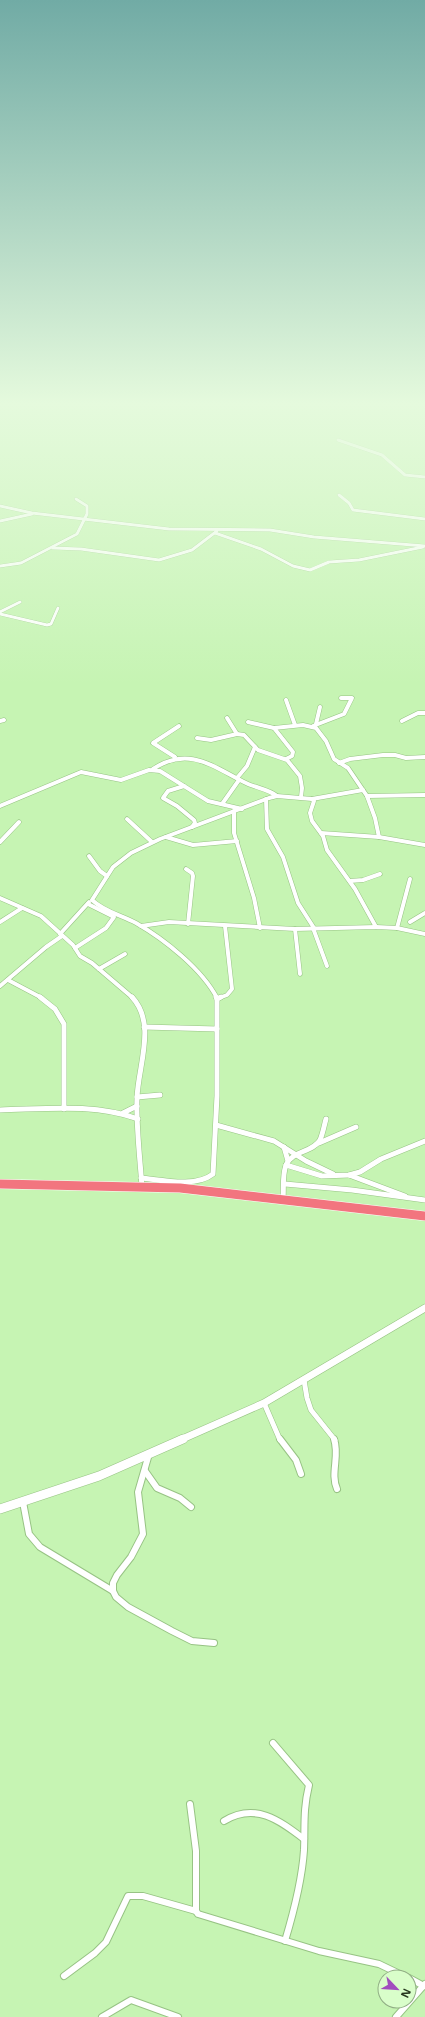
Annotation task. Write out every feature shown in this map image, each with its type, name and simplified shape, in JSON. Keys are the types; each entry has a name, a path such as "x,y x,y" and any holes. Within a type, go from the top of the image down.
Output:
{"highway":[{"path":"0,1184 141,1182 180,1188 425,1216"}],"main road":[{"path":"0,1509 74,1485 264,1403 425,1308"}],"street":[{"path":"339,495 353,510 425,520"},
{"path":"0,566 15,565 53,548 60,542 77,534 87,514 87,506 76,499"},
{"path":"0,506 34,514 169,529 216,531 270,530 314,537 425,546"},
{"path":"0,521 16,519 34,514"},
{"path":"216,531 261,549 293,566 310,570 324,563 359,560 425,546"},
{"path":"53,548 78,548 159,560 192,550 216,531"},
{"path":"0,613 20,602"},
{"path":"0,613 48,625 51,624 58,608"},
{"path":"248,722 274,728 295,725 315,725 344,714 352,698 341,698 338,695"},
{"path":"286,700 295,725"},
{"path":"320,707 315,725 334,759 348,768 367,796 376,818 378,837"},
{"path":"402,721 418,713 425,713"},
{"path":"227,718 237,734"},
{"path":"175,758 153,743 178,726"},
{"path":"274,728 293,752 292,756 286,759"},
{"path":"197,738 211,740 237,734 247,737 258,750 286,759 299,774 302,788 300,797"},
{"path":"222,804 247,766 255,747"},
{"path":"339,763 350,759 384,755 395,755 406,758 425,757"},
{"path":"153,769 175,758 198,759 238,779 273,792 277,796"},
{"path":"0,806 81,772 94,773 121,780 144,770 153,769 160,770 208,801 242,808"},
{"path":"184,786 168,791 163,798 177,806 194,820 195,823 192,828"},
{"path":"0,986 61,935 92,900 107,876 123,858 152,842 277,796 312,799 363,790"},
{"path":"367,796 425,795"},
{"path":"266,799 266,829 283,857 298,903 314,928 327,966"},
{"path":"312,799 314,802 310,816 321,833 327,850 350,881 376,927"},
{"path":"234,811 234,828 254,898 260,928"},
{"path":"127,819 152,842"},
{"path":"0,842 19,822"},
{"path":"321,833 378,837 425,845"},
{"path":"166,837 185,844 203,846 237,841"},
{"path":"89,856 94,859 99,872 107,876"},
{"path":"186,870 193,876 188,924"},
{"path":"350,881 363,880 380,874"},
{"path":"397,928 402,904 410,879"},
{"path":"0,898 41,916 75,948 80,956 99,969 134,999 141,1012 144,1027 137,1106 141,1182 197,1181 212,1177 216,1125 217,999 215,991 203,977 141,926 92,900"},
{"path":"75,948 106,928 114,917 113,915 88,904"},
{"path":"0,922 22,908"},
{"path":"410,922 425,913"},
{"path":"141,926 163,922 295,929 376,927 397,928 425,934"},
{"path":"217,999 227,995 232,989 226,926"},
{"path":"295,929 300,974"},
{"path":"99,969 125,954"},
{"path":"8,980 45,1000 63,1018 64,1109"},
{"path":"144,1027 217,1029"},
{"path":"137,1098 160,1095"},
{"path":"123,1113 134,1109 137,1106"},
{"path":"0,1110 64,1109 110,1111 123,1113 138,1119"},
{"path":"319,1143 324,1135 326,1119"},
{"path":"216,1125 267,1138 337,1176"},
{"path":"287,1163 296,1155 319,1143 356,1127"},
{"path":"287,1163 322,1176 349,1175 360,1172 381,1159 425,1141"},
{"path":"283,1199 287,1163 284,1148"},
{"path":"349,1175 355,1179 397,1192 406,1197"},
{"path":"284,1184 425,1200"},
{"path":"304,1380 305,1390 312,1412 335,1439 337,1451 333,1480 337,1489"},
{"path":"264,1403 272,1425 281,1441 297,1459 301,1474"},
{"path":"150,1453 138,1492 143,1534 131,1557 116,1575 113,1584 113,1591 116,1597 128,1607 172,1631 192,1641 214,1643"},
{"path":"145,1471 157,1488 180,1498 191,1507"},
{"path":"23,1502 30,1534 40,1548 113,1591"},
{"path":"273,1743 309,1785 304,1805 304,1839 299,1892 284,1941"},
{"path":"190,1804 196,1851 196,1911"},
{"path":"224,1821 240,1813 264,1815 278,1820 304,1839"},
{"path":"64,1976 105,1943 114,1927 123,1902 128,1896 143,1896 196,1911 202,1917 354,1960 379,1964 389,1969"},
{"path":"396,2017 424,1985"},
{"path":"102,2017 132,2000 178,2017"}]}
